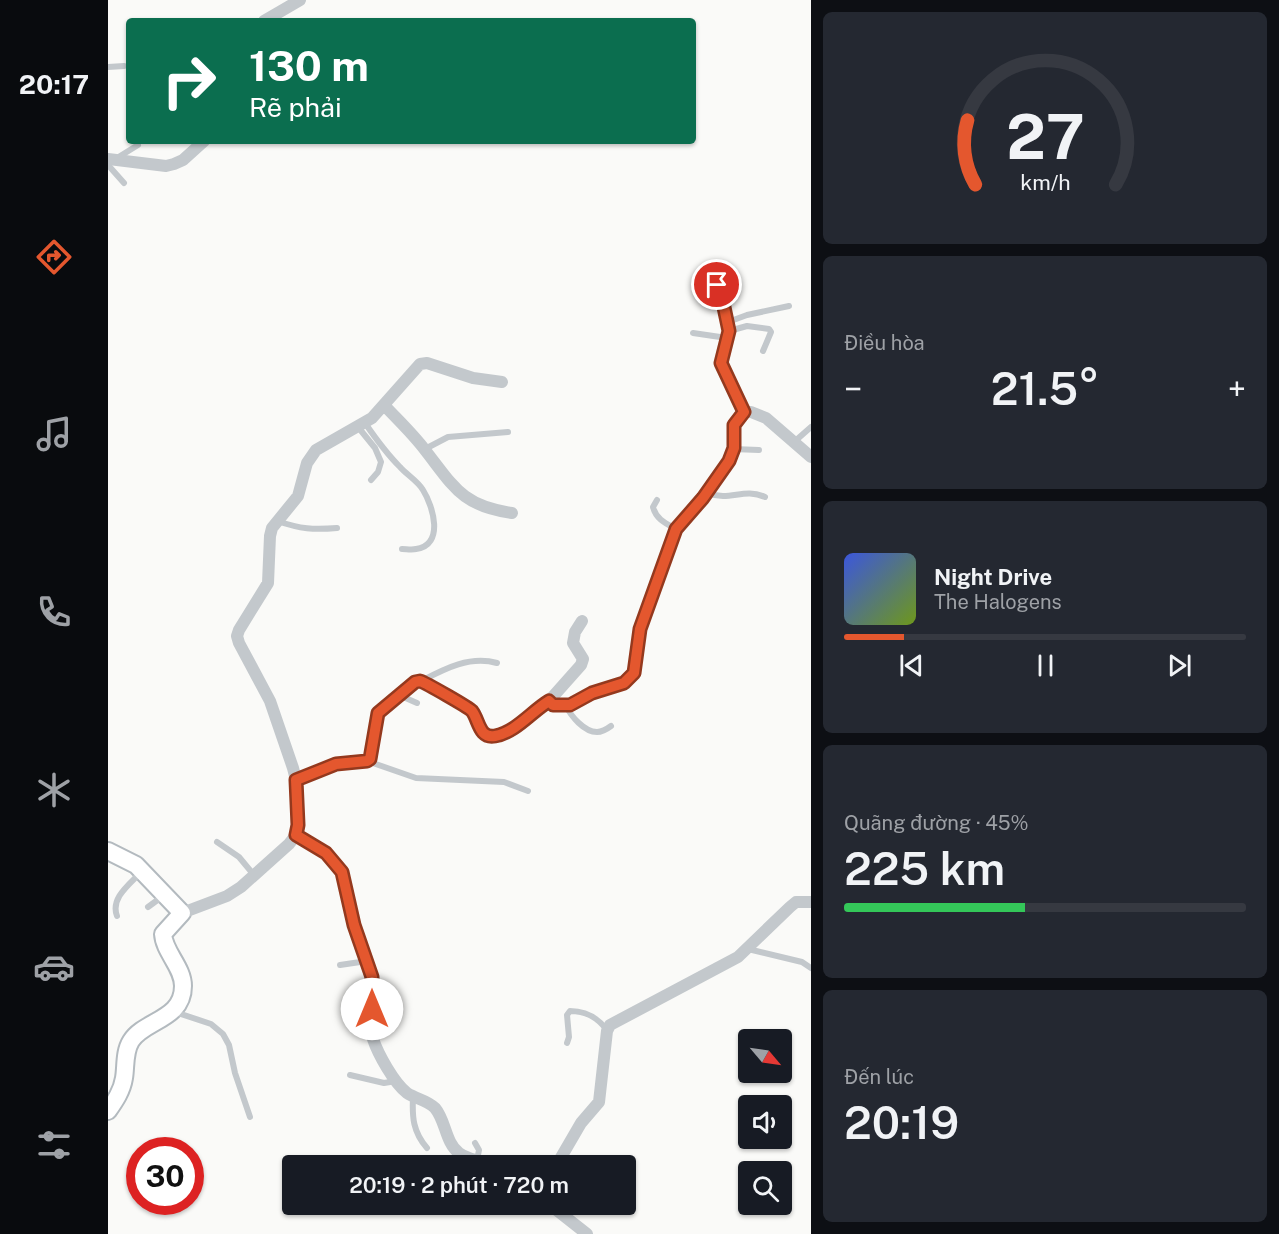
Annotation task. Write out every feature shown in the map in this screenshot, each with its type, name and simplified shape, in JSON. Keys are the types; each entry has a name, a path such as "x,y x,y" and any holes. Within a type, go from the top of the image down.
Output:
{"street":[{"path":"269,18 300,0"},
{"path":"110,161 166,166 174,164 200,144"},
{"path":"702,278 713,281 721,293 728,331 721,363 744,412"},
{"path":"108,1111 122,1089 130,1041 137,1034 165,1017 180,997 183,986 164,942 163,934 182,913 226,896 241,887 296,835 298,825 296,780 274,711 238,643 237,636 268,584 270,536 277,521 298,496 307,463 316,450 361,425 384,405 420,364 427,363 472,378 502,382"},
{"path":"384,405 425,449 447,479 474,504 512,513"},
{"path":"744,412 751,412 766,418 811,457"},
{"path":"549,701 553,705 566,706 592,693 624,683 634,673 640,629 676,529 707,493 729,461 734,448 734,425 744,412"},
{"path":"296,780 336,764 367,761 372,754 378,713 415,682 420,681 471,710 481,730 491,736 496,736 518,725 549,701 579,669 583,660 573,643 575,632 582,621"},
{"path":"296,835 326,853 342,872 354,925 372,977 375,1047 396,1081 405,1091 434,1107 452,1146 462,1155"},
{"path":"108,851 136,867 182,913"},
{"path":"562,1155 601,1095 608,1031 614,1022 726,964 748,949 796,902 811,902"},
{"path":"563,1215 587,1234"}],"lane":[{"path":"108,67 124,66"},
{"path":"124,183 110,161 138,145"},
{"path":"728,331 747,315 789,306"},
{"path":"693,333 728,331 747,326 769,329 771,332 763,351"},
{"path":"361,425 381,462 371,480"},
{"path":"361,425 422,487 431,503 435,522 434,533 429,542 424,547 402,549"},
{"path":"794,442 811,427"},
{"path":"425,449 448,437 508,432"},
{"path":"734,448 759,450"},
{"path":"707,493 717,497 733,497 748,492 765,497"},
{"path":"657,500 653,507 655,513 662,521 676,529"},
{"path":"277,521 311,531 337,528"},
{"path":"420,681 453,665 474,661 497,663"},
{"path":"401,695 417,703"},
{"path":"566,706 576,720 594,732 601,732 611,726"},
{"path":"367,761 416,778 504,782 528,790"},
{"path":"217,842 239,857 254,875"},
{"path":"117,916 118,897 136,867"},
{"path":"148,907 164,895"},
{"path":"748,949 802,962 811,968"},
{"path":"340,965 367,961"},
{"path":"171,1011 211,1024 223,1034 229,1045 250,1117"},
{"path":"567,1042 569,1037 567,1015 570,1011 585,1012 600,1021 608,1031"},
{"path":"350,1075 384,1083 396,1081"},
{"path":"413,1097 414,1128 420,1141 427,1148"},
{"path":"475,1143 479,1150 478,1155"}],"route":[{"path":"372,1009 372,977 354,925 342,872 326,853 296,835 298,825 296,780 336,764 370,759 378,713 415,682 424,682 471,710 481,730 485,734 496,736 518,725 549,701 553,705 570,705 592,693 630,679 636,667 640,629 676,529 703,498 732,456 734,425 744,412 722,369 721,357 729,331 721,293 717,285"}]}
